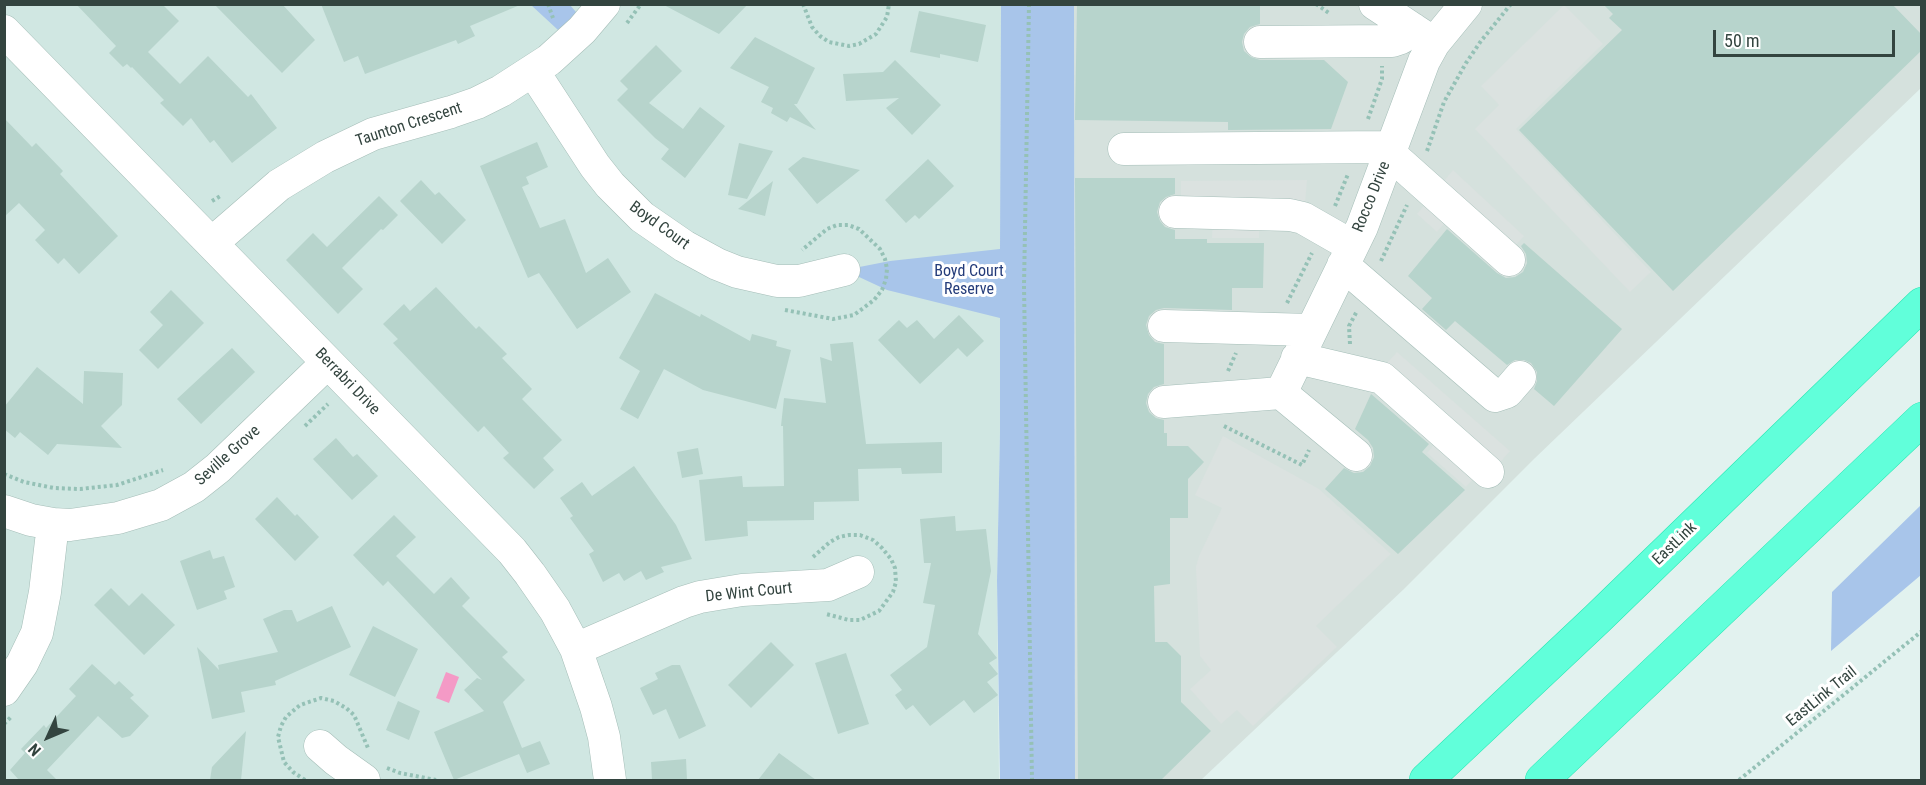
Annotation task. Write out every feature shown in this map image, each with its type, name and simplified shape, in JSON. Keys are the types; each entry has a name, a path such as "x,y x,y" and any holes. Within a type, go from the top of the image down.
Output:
{"highway":[{"name":"EastLink","path":"1426,780 1597,619 1922,304"},
{"path":"1542,780 1922,418"}],"street":[{"name":"Taunton Crescent","path":"212,243 279,185 325,157 373,134 477,103 501,92 566,45 604,4"},
{"path":"1375,4 1423,36"},
{"name":"Rocco Drive","path":"1281,393 1373,200 1417,79 1423,36 1466,4"},
{"name":"Berrabri Drive","path":"4,31 512,551 546,597 576,649 604,737 610,780"},
{"path":"1260,42 1392,41 1423,36"},
{"name":"Boyd Court","path":"533,71 610,185 642,217 684,246 737,272 777,281 799,281 844,270"},
{"path":"1124,149 1390,150 1509,260"},
{"path":"1175,212 1290,214 1303,218 1348,256 1368,288 1495,396 1507,392 1520,377"},
{"path":"1164,326 1311,330"},
{"path":"1297,358 1382,378 1488,472"},
{"name":"Seville Grove","path":"4,511 53,524 70,525 144,512 178,496 218,468 327,363"},
{"path":"1164,402 1281,393 1356,455"},
{"path":"4,690 22,664 37,633 45,592 53,524"},
{"name":"De Wint Court","path":"576,649 692,600 742,590 828,585 858,572"},
{"path":"320,746 364,780"}],"path":[{"path":"548,4 554,18"},
{"path":"803,4 812,27 820,36 829,42 849,46 859,44 876,34 887,17 889,4"},
{"path":"1029,4 1024,286 1032,780"},
{"path":"1346,369 1351,359 1349,326 1419,179 1444,102 1476,48 1511,4"},
{"path":"323,399 328,404"},
{"path":"1302,465 1321,426"},
{"path":"4,474 24,482 54,488 96,488 141,479 172,465"},
{"name":"EastLink Trail","path":"1739,780 1922,631"}],"shaded area":[{"path":"5,5 1001,5 1000,432 997,581 999,780 5,780"},
{"path":"1074,5 1921,5 1921,88 1535,458 1404,589 1201,780 1075,780"},
{"path":"1564,5 1603,44 1516,129 1651,272 1630,292 1475,129 1499,105 1481,86"},
{"path":"1453,170 1524,236 1503,260 1452,215 1437,232 1417,214"},
{"path":"1307,180 1304,216 1259,216 1259,238 1212,238 1213,215 1181,214 1181,181"},
{"path":"1397,352 1510,451 1489,475 1482,469 1466,487 1427,453 1443,434 1376,375"},
{"path":"1223,436 1319,489 1391,554 1316,626 1337,647 1253,726 1237,710 1221,724 1190,689 1211,670 1200,656 1196,567 1222,508 1195,495"},
{"path":"446,672 459,677 449,703 436,698"}],"green space":[{"path":"531,5 570,5 587,25 570,41"},
{"name":"Boyd Court Reserve","path":"1001,5 1074,5 1075,780 1000,780 997,581 1000,318 887,290 844,270 890,261 1000,249"},
{"path":"1921,505 1921,575 1831,651 1832,592"}],"building":[{"path":"76,4 162,4 179,21 148,52 180,84 208,56 248,97 251,94 277,128 232,163 214,140 210,143 191,118 183,126 160,103 164,100 132,67 127,64 123,67 109,53 116,46"},
{"path":"214,4 282,4 315,40 282,73"},
{"path":"321,4 520,5 470,26 475,36 458,44 456,40 365,74 358,56 344,62"},
{"path":"662,4 748,4 719,34"},
{"path":"1077,4 1260,4 1260,24 1250,27 1244,34 1242,42 1244,51 1260,60 1324,60 1348,82 1331,129 1228,130 1228,122 1075,120"},
{"path":"1603,4 1892,4 1922,35 1922,50 1673,291 1519,130 1622,30 1609,18 1613,14"},
{"path":"919,11 986,25 978,62 940,54 940,58 910,52"},
{"path":"755,37 815,68 797,104 794,104 816,130 790,117 787,122 771,113 773,108 761,102 769,87 730,68"},
{"path":"656,45 682,71 649,103 683,129 700,107 725,126 685,178 661,159 669,149 617,100 628,89 620,81"},
{"path":"895,60 941,105 912,135 886,108 899,98 846,101 843,74 883,72"},
{"path":"4,118 32,147 36,143 63,171 60,174 118,236 79,274 64,258 58,264 35,240 45,230 19,203 4,217"},
{"path":"537,142 548,167 526,177 529,184 522,187 540,228 565,219 586,273 608,258 631,292 577,329 539,273 528,278 480,166"},
{"path":"739,143 773,151 747,199 728,195"},
{"path":"803,157 860,170 817,204 788,169"},
{"path":"928,159 954,186 919,219 915,215 906,223 885,200"},
{"path":"1075,178 1175,178 1175,194 1160,202 1157,212 1165,227 1175,230 1175,239 1207,239 1207,243 1264,243 1263,288 1232,288 1232,310 1164,308 1156,310 1149,316 1146,325 1149,335 1155,342 1164,344 1164,384 1154,387 1148,394 1146,403 1149,412 1156,418 1164,420 1167,446 1188,446 1204,462 1188,479 1188,518 1170,518 1170,584 1154,586 1155,642 1167,642 1181,656 1181,702 1211,731 1161,780 1078,780"},
{"path":"421,180 435,195 439,192 466,220 442,244 400,201"},
{"path":"773,181 765,216 738,209"},
{"path":"379,196 398,215 342,268 363,289 338,314 286,260 313,233 327,247"},
{"path":"1447,229 1497,273 1506,278 1515,277 1523,272 1527,263 1526,254 1521,246 1524,243 1622,329 1554,406 1534,389 1537,372 1531,363 1515,360 1507,365 1455,321 1446,330 1422,309 1432,298 1408,276"},
{"path":"436,287 476,329 479,326 507,354 502,358 532,389 522,399 562,440 543,458 554,470 534,489 503,458 509,453 484,426 478,432 393,343 398,339 383,324 404,304 410,311"},
{"path":"171,290 204,323 158,369 139,350 163,325 150,312"},
{"path":"655,293 700,317 701,314 750,341 752,334 777,341 776,346 791,350 776,409 703,390 664,369 638,419 620,409 640,371 619,358"},
{"path":"959,315 984,341 967,357 958,348 920,384 878,340 899,320 907,328 917,320 934,339"},
{"path":"853,342 866,444 942,442 942,473 902,474 901,468 858,469 859,501 814,502 814,520 747,521 748,536 705,541 699,480 742,476 743,487 784,486 783,426 781,426 784,398 826,403 820,357 832,361 830,344"},
{"path":"232,348 255,372 201,424 177,399"},
{"path":"37,367 83,404 84,371 123,373 122,405 101,426 122,448 57,444 48,455 20,432 15,438 4,429 4,407"},
{"path":"1371,394 1429,444 1422,452 1465,490 1398,554 1325,489 1344,468 1354,473 1363,472 1370,466 1374,457 1373,448 1368,440 1355,429"},
{"path":"336,438 353,457 357,454 378,476 352,500 313,459"},
{"path":"698,448 703,474 682,478 677,452"},
{"path":"634,466 676,525 692,559 661,567 664,572 646,580 641,571 624,581 619,573 603,582 589,554 594,551 570,518 573,516 560,498 582,482 592,496"},
{"path":"277,497 319,537 295,561 255,519"},
{"path":"394,515 416,537 396,556 434,594 451,577 470,598 462,606 508,652 502,657 525,680 503,702 522,748 540,741 550,764 527,773 519,754 454,780 434,732 484,711 464,690 477,678 482,680 388,581 383,586 353,555"},
{"path":"955,516 956,531 986,529 991,571 978,634 997,658 989,663 998,674 987,682 998,695 974,713 964,700 930,726 913,705 906,710 895,695 902,690 890,675 927,647 935,605 923,603 931,563 924,563 920,519"},
{"path":"210,550 213,559 224,556 235,587 224,591 227,599 197,610 180,561"},
{"path":"111,588 129,606 142,593 175,625 144,655 94,605"},
{"path":"332,606 351,647 275,681 276,685 241,692 245,712 212,719 197,647 219,670 218,665 278,652 263,619 284,610 292,610 297,622"},
{"path":"373,626 418,649 395,697 349,675"},
{"path":"771,642 794,665 751,708 728,685"},
{"path":"846,653 869,724 838,734 815,663"},
{"path":"92,664 115,685 119,681 134,695 130,698 149,716 130,736 122,738 98,716 47,770 57,780 19,780 10,770 25,753 21,749 44,725 46,728 76,696 69,689"},
{"path":"672,665 680,665 706,726 679,739 666,709 653,715 640,688 658,679 655,673"},
{"path":"398,701 420,711 409,740 386,730"},
{"path":"246,731 241,780 210,780 212,767"},
{"path":"779,753 816,780 758,780"},
{"path":"686,759 687,780 652,780 651,762"}]}
